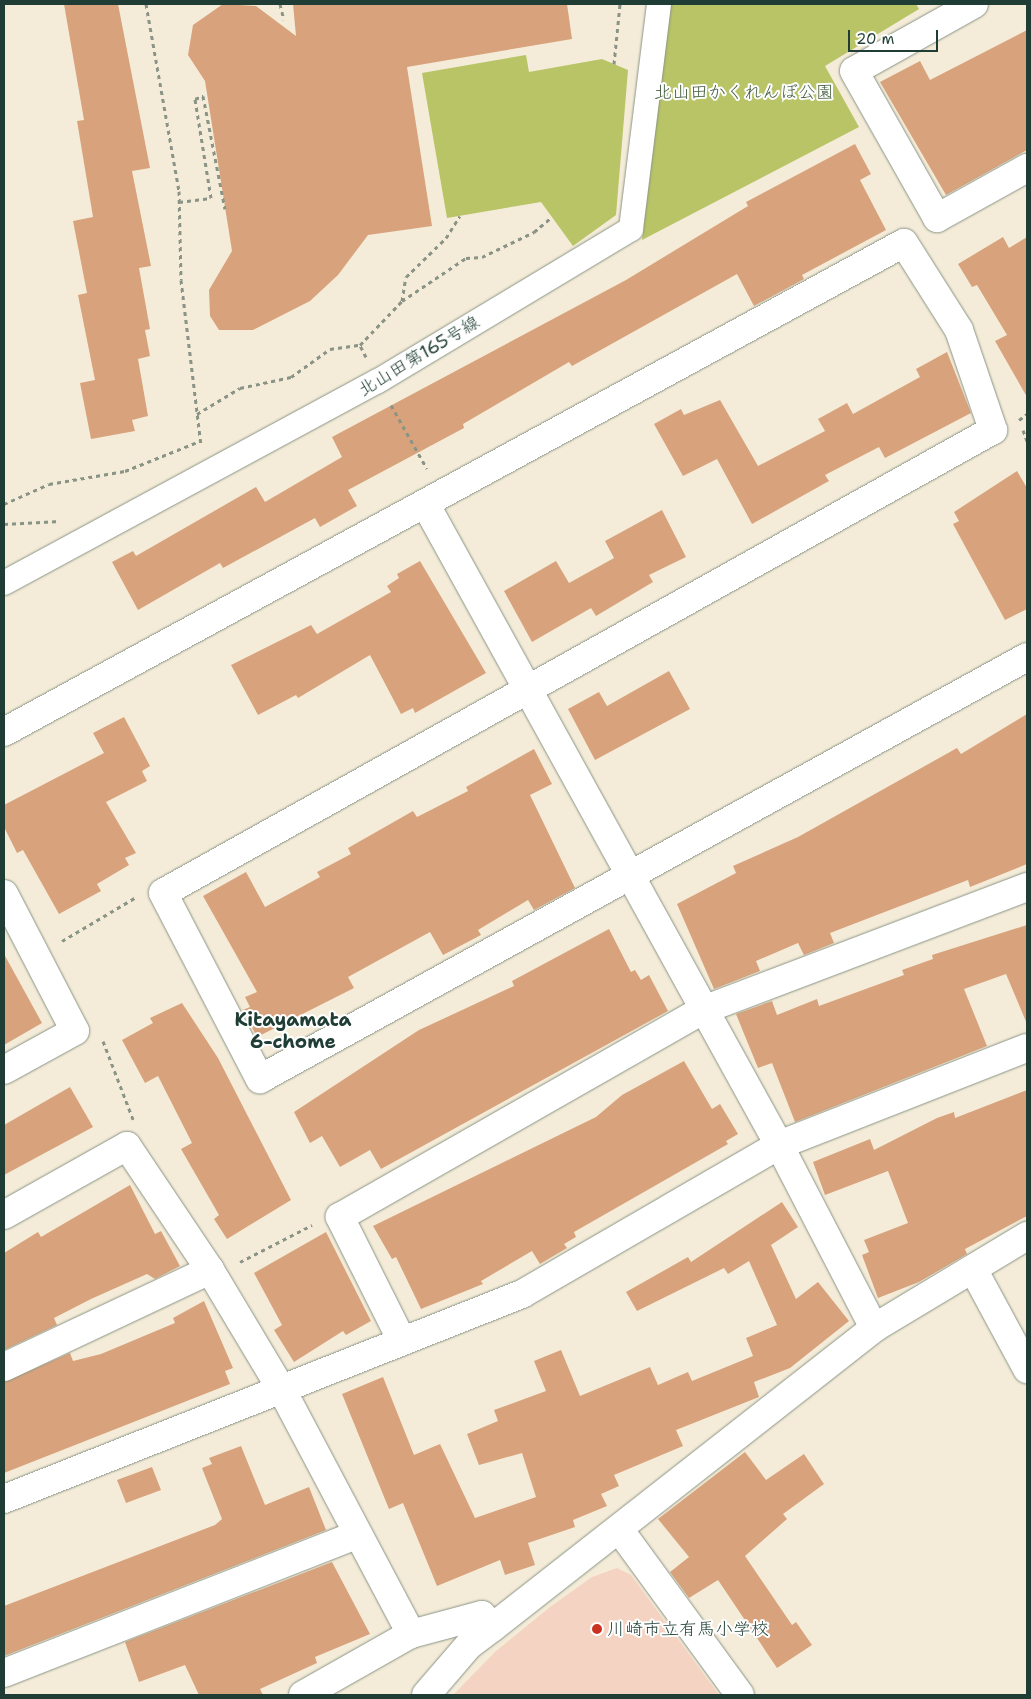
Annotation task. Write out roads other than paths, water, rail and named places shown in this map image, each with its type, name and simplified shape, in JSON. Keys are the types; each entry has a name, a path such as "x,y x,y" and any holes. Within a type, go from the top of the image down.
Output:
{"street":[{"name":"北山田第165号線","path":"4,583 378,381 631,229 659,4"},
{"path":"974,4 945,11 854,71 937,218 1027,168"},
{"path":"4,732 434,501 904,243 958,330 993,430 163,893 260,1079 1027,657"},
{"path":"434,501 525,690 628,878 779,1145 874,1328"},
{"path":"402,1341 340,1217 703,1010 1027,887"},
{"path":"4,1070 75,1031 5,901"},
{"path":"4,1499 283,1392 402,1341 522,1294 779,1145 1027,1048"},
{"path":"4,1215 127,1146 221,1268 357,1535 411,1634"},
{"path":"426,1695 469,1645 874,1328 1027,1236"},
{"path":"4,1367 221,1268"},
{"path":"973,1269 1027,1370"},
{"path":"619,1529 740,1695"},
{"path":"4,1673 357,1535"},
{"path":"303,1695 411,1634 482,1615 493,1627"}],"place":[{"name":"川崎市立有馬小学校","path":"597,1629"}],"district":[{"name":"Kitayamata 6-chome","path":"293,1031"}],"park label":[{"name":"北山田かくれんぼ公園","path":"744,92"}]}
